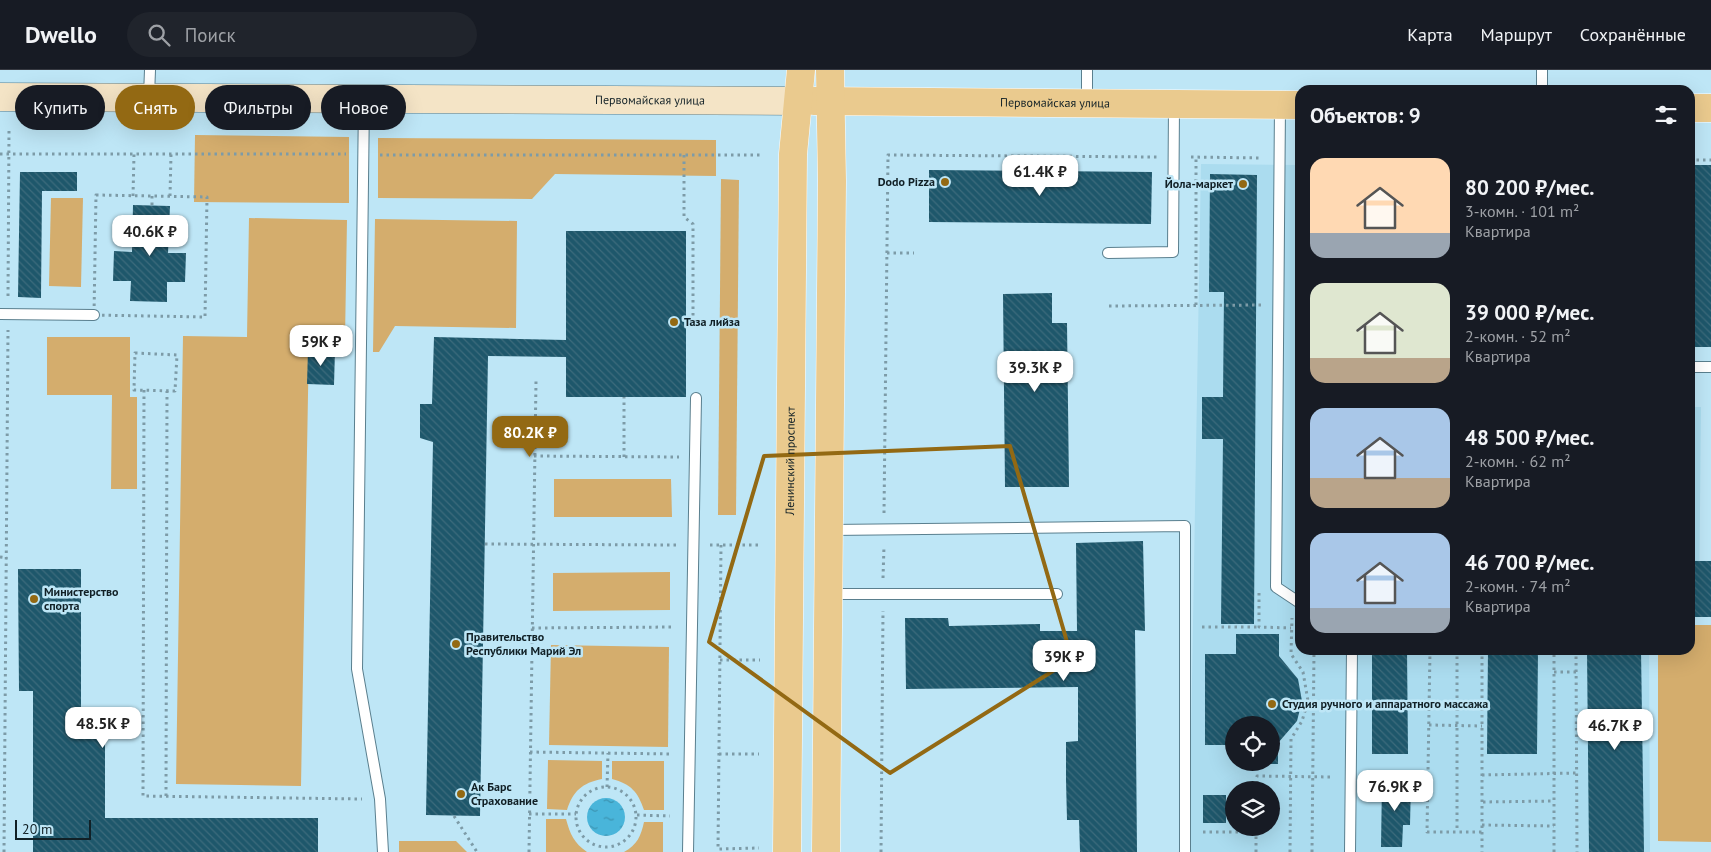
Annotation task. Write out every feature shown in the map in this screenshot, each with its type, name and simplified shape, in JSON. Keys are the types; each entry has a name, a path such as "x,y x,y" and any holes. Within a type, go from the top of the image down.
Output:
{"main road":[{"name":"Ленинский проспект","path":"787,852 793,154 801,70"},
{"path":"826,852 830,594 830,70"},
{"name":"Первомайская улица","path":"0,97 115,98"},
{"name":"Первомайская улица","path":"195,98 321,99"},
{"name":"Первомайская улица","path":"406,99 1290,105"},
{"path":"1695,108 1711,108"}],"lane":[{"path":"149,85 150,70"},
{"path":"1087,70 1087,104"},
{"path":"1542,70 1542,85"},
{"path":"1108,253 1173,252 1174,105"},
{"path":"1290,105 1279,158 1276,587 1295,600"},
{"path":"364,130 357,670 380,799 383,852"},
{"path":"4,314 94,315"},
{"path":"1695,367 1711,367"},
{"path":"688,852 696,398"},
{"path":"830,530 1185,526 1185,852"},
{"path":"830,594 1057,594"},
{"path":"1350,852 1352,655"}],"path":[{"path":"4,852 7,558 4,314 9,130"},
{"path":"0,154 762,155"},
{"path":"133,196 134,154"},
{"path":"170,196 171,154"},
{"path":"684,155 684,217 693,224 693,322 686,322"},
{"path":"881,852 888,155 1166,157"},
{"path":"1186,157 1279,158"},
{"path":"1196,157 1196,305"},
{"path":"1695,160 1711,160"},
{"path":"96,195 152,196 207,197 205,317 94,315 96,195"},
{"path":"152,196 152,205"},
{"path":"887,253 914,253"},
{"path":"1109,306 1264,304"},
{"path":"135,353 177,355 175,391 144,390 134,390 135,353"},
{"path":"529,852 536,381"},
{"path":"144,390 143,796 380,799"},
{"path":"166,796 167,391"},
{"path":"624,397 624,457"},
{"path":"534,456 695,457"},
{"path":"484,544 760,545"},
{"path":"721,545 718,849 759,848"},
{"path":"0,558 7,558"},
{"path":"532,628 692,627"},
{"path":"1186,627 1258,627"},
{"path":"1312,852 1314,655"},
{"path":"1430,655 1428,832 1482,832"},
{"path":"1457,655 1457,832"},
{"path":"1482,655 1482,852"},
{"path":"1554,655 1554,852"},
{"path":"1576,655 1578,852"},
{"path":"720,660 760,660"},
{"path":"1554,672 1576,672"},
{"path":"1429,725 1482,726"},
{"path":"530,752 690,754"},
{"path":"607,787 608,753"},
{"path":"719,754 759,754"},
{"path":"1482,775 1577,773"},
{"path":"1257,776 1257,781"},
{"path":"607,787 621,790 629,797 637,815 632,832 625,840 606,847 591,842 583,835 576,821 576,814 582,799 589,792 607,787"},
{"path":"1483,802 1554,801"},
{"path":"529,814 576,814"},
{"path":"637,815 670,816"},
{"path":"454,816 477,852"},
{"path":"1482,825 1554,826"},
{"path":"1185,832 1225,831"},
{"path":"1256,836 1256,852"},
{"path":"606,847 606,852"}],"highlighted area":[{"path":"1010,446 1072,659 890,773 709,642 764,456"}],"shaded area":[{"path":"195,135 349,137 349,203 194,202"},
{"path":"378,138 716,140 716,176 555,174 532,199 378,198"},
{"path":"1201,164 1295,165 1295,655 1649,655 1650,852 1189,852"},
{"path":"721,179 739,180 736,515 718,515"},
{"path":"51,198 83,198 81,287 49,286"},
{"path":"249,218 347,220 345,339 309,339 301,786 176,784 183,336 247,337"},
{"path":"375,219 517,221 516,328 395,326 379,352 373,352"},
{"path":"47,337 130,337 130,397 137,397 137,489 111,489 112,395 47,395"},
{"path":"1695,407 1701,407 1699,614 1695,614"},
{"path":"554,479 671,479 672,517 554,517"},
{"path":"670,572 670,610 553,611 553,573"},
{"path":"1695,625 1711,625 1711,842 1658,841 1658,655 1695,655"},
{"path":"551,645 669,647 668,747 549,745"},
{"path":"548,760 602,761 602,779 589,783 579,789 572,798 567,810 547,809"},
{"path":"612,761 664,761 664,810 644,810 639,798 629,786 612,779"},
{"path":"546,819 566,819 573,838 587,852 546,852"},
{"path":"644,822 663,822 663,852 624,852 638,840"},
{"path":"399,841 456,841 467,852 399,852"}],"water":[{"path":"606,798 620,803 625,817 620,831 606,836 592,831 587,817 592,803"}],"building":[{"path":"1695,165 1711,165 1711,347 1695,347"},
{"path":"929,170 1152,172 1151,224 929,222"},
{"path":"20,172 77,172 77,191 42,191 41,298 18,297"},
{"path":"1210,174 1257,175 1254,624 1221,624 1223,439 1202,439 1202,397 1223,397 1224,292 1209,292"},
{"path":"133,205 170,206 168,253 186,253 185,282 167,282 167,302 130,301 131,281 113,281 114,251 132,252"},
{"path":"566,231 686,231 686,397 566,397 566,357 488,356 480,816 426,815 433,442 420,438 420,404 432,404 434,337 566,340"},
{"path":"1052,293 1052,323 1067,323 1069,487 1005,487 1003,294"},
{"path":"308,350 335,350 334,385 307,384"},
{"path":"1143,541 1145,631 1135,630 1137,852 1080,852 1079,820 1067,820 1066,780 1066,742 1078,741 1078,687 906,689 905,618 948,618 949,626 1040,624 1040,631 1077,631 1076,543"},
{"path":"1695,561 1711,561 1711,617 1695,617"},
{"path":"18,569 81,569 81,729 105,729 105,818 318,818 318,852 33,852 33,691 19,691"},
{"path":"1236,634 1279,634 1279,656 1298,679 1302,701 1297,721 1280,741 1280,716 1225,716 1225,745 1205,745 1205,654 1236,654"},
{"path":"1372,655 1407,655 1408,754 1372,754"},
{"path":"1488,655 1538,655 1537,754 1487,754"},
{"path":"1587,655 1641,655 1644,852 1589,852"},
{"path":"1382,782 1411,782 1410,825 1403,825 1402,847 1381,847"},
{"path":"1203,795 1225,795 1225,823 1203,823"}],"place":[{"name":"Dodo Pizza","path":"945,182"},
{"name":"Йола-маркет","path":"1243,184"},
{"name":"Таза лийза","path":"674,322"},
{"name":"Министерство спорта","path":"34,599"},
{"name":"Правительство Республики Марий Эл","path":"456,644"},
{"name":"Студия ручного и аппаратного массажа","path":"1272,704"},
{"name":"Ак Барс Страхование","path":"461,794"}]}
